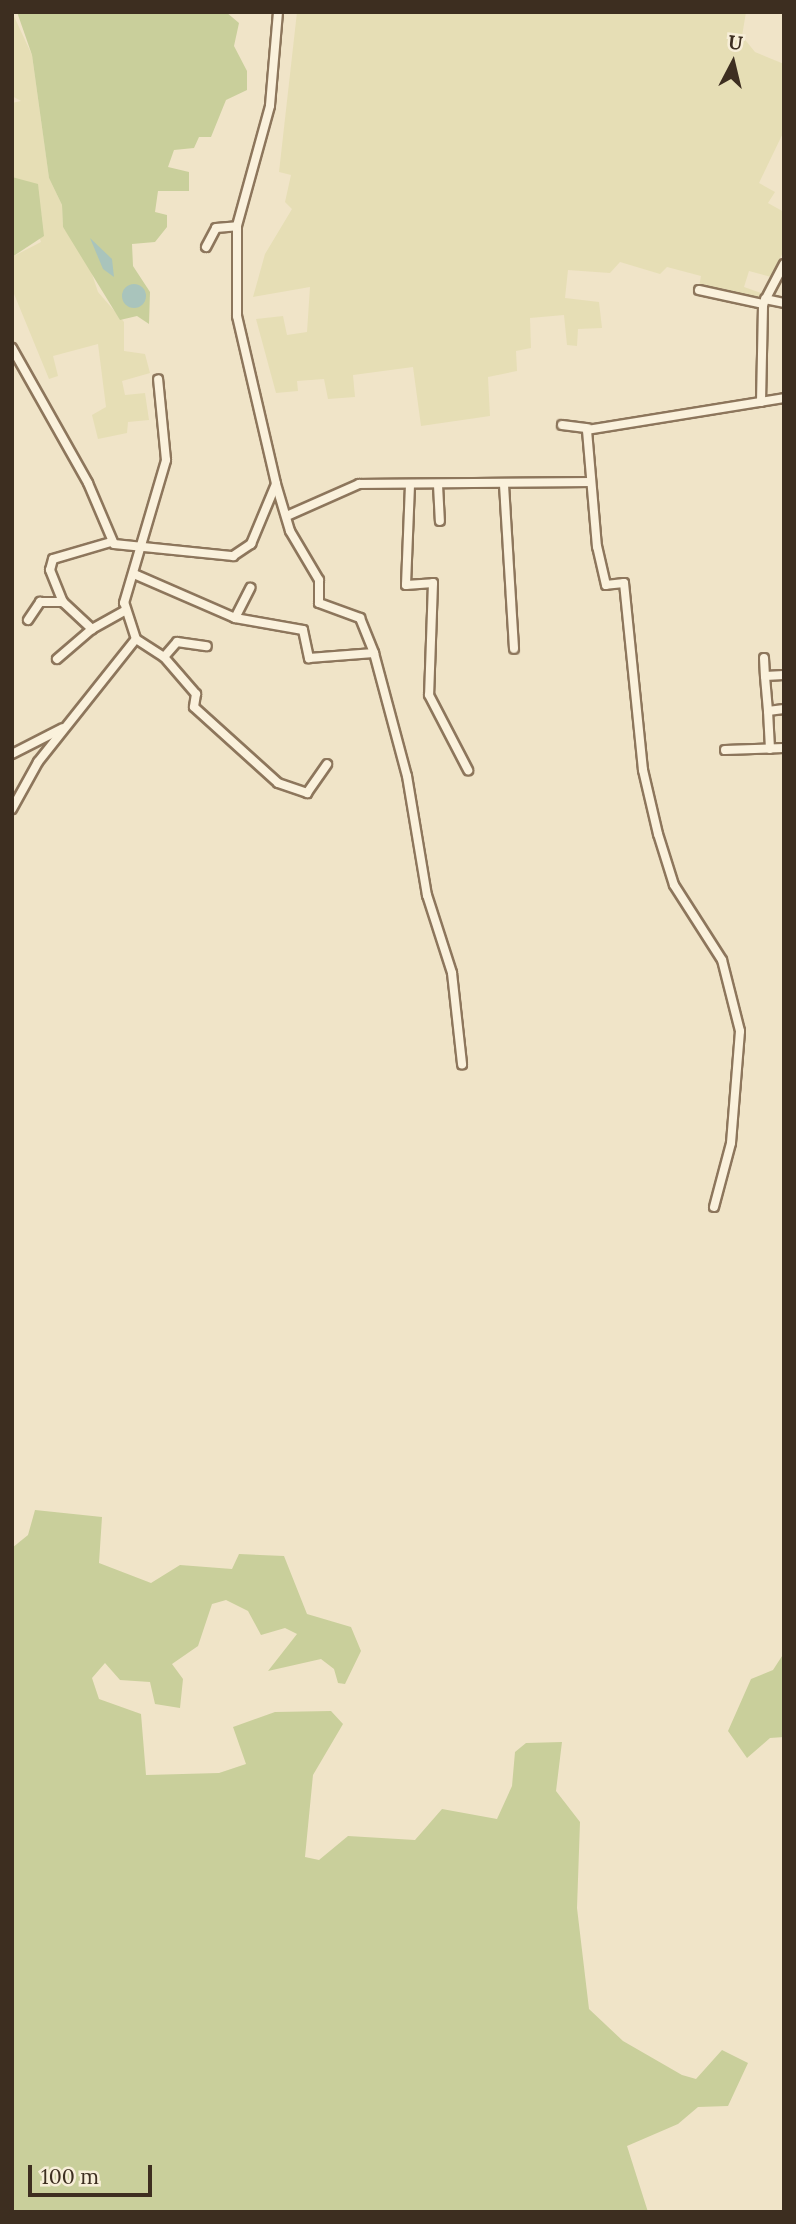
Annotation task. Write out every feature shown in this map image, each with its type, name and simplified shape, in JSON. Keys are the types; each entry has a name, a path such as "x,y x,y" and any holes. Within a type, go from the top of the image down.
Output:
{"street":[{"path":"278,12 270,106 237,226 236,308 276,484 289,515 290,531 319,580 320,605 360,618 374,653 408,784 427,895 452,973 462,1064"},
{"path":"206,247 216,228 237,226"},
{"path":"761,402 764,302 784,264"},
{"path":"699,290 784,303"},
{"path":"12,348 88,483 111,542"},
{"path":"158,379 166,460 125,611 136,639 164,657 196,695 194,707 278,783 307,793 327,764"},
{"path":"562,425 588,428 784,398"},
{"path":"588,428 588,482 606,585 624,583 643,769 662,845 674,885 722,960 740,1031 731,1143 714,1207"},
{"path":"289,515 344,486 588,482"},
{"path":"92,629 63,602 51,560 111,542 143,550 226,557 241,552 251,544 276,484"},
{"path":"410,485 406,585 433,583 429,695 468,770"},
{"path":"438,485 440,522"},
{"path":"504,485 514,649"},
{"path":"135,574 235,618 303,630 309,658 374,653"},
{"path":"235,618 250,588"},
{"path":"28,620 40,602 63,602"},
{"path":"57,659 92,629 125,611"},
{"path":"12,810 63,728 136,639"},
{"path":"164,657 177,642 207,646"},
{"path":"764,658 770,749"},
{"path":"765,676 784,675"},
{"path":"768,711 784,709"},
{"path":"12,754 63,728"},
{"path":"725,751 784,748"}],"shaded area":[{"path":"12,12 32,55 49,178 62,205 63,227 88,262 98,292 124,322 124,351 145,354 150,373 122,381 125,395 145,393 149,420 128,422 127,433 98,439 92,415 106,407 98,344 53,356 58,376 49,379 12,289 12,257 41,242 23,184 12,177 12,103 21,101 12,96"},
{"path":"297,12 746,12 742,36 755,52 784,64 784,131 759,183 775,192 768,203 784,212 784,250 771,277 749,271 744,287 761,293 758,300 699,287 701,276 667,267 660,274 620,262 610,273 568,270 565,298 599,302 602,328 578,329 577,346 567,345 564,315 530,318 531,348 516,351 517,371 488,377 490,416 421,426 413,367 353,375 355,397 328,399 324,379 297,381 298,391 276,393 256,319 283,316 287,335 307,332 310,287 253,297 265,254 292,209 285,202 291,175 279,172"}],"green space":[{"path":"17,12 226,12 239,23 234,46 247,71 247,90 226,100 211,137 199,137 194,148 174,150 168,167 189,172 189,191 158,191 155,212 167,215 167,227 155,242 132,244 133,266 150,292 149,324 137,316 120,320 63,227 62,205 49,178 32,55"},
{"path":"12,177 38,184 44,236 12,257"},
{"path":"35,1510 102,1517 99,1563 151,1583 180,1565 232,1569 239,1554 284,1556 307,1614 351,1627 361,1651 345,1684 338,1683 334,1669 321,1659 268,1671 297,1634 285,1628 261,1635 248,1611 226,1600 212,1604 198,1646 172,1664 183,1679 180,1708 155,1704 150,1682 120,1680 105,1663 92,1678 99,1699 141,1714 146,1775 219,1773 246,1764 233,1727 275,1712 331,1711 343,1724 313,1775 305,1857 319,1860 348,1836 415,1840 442,1809 497,1819 512,1786 515,1752 526,1743 562,1742 556,1791 580,1822 577,1908 589,2009 623,2041 682,2075 696,2079 722,2050 748,2063 728,2106 698,2107 678,2124 627,2146 648,2212 12,2212 12,1548 28,1535"},
{"path":"784,1653 784,1737 770,1738 747,1758 728,1731 751,1679 773,1670"}],"water":[{"path":"90,238 112,259 114,277 103,269"},
{"path":"134,284 142,288 146,296 142,304 134,308 126,304 122,296 126,288"}]}
